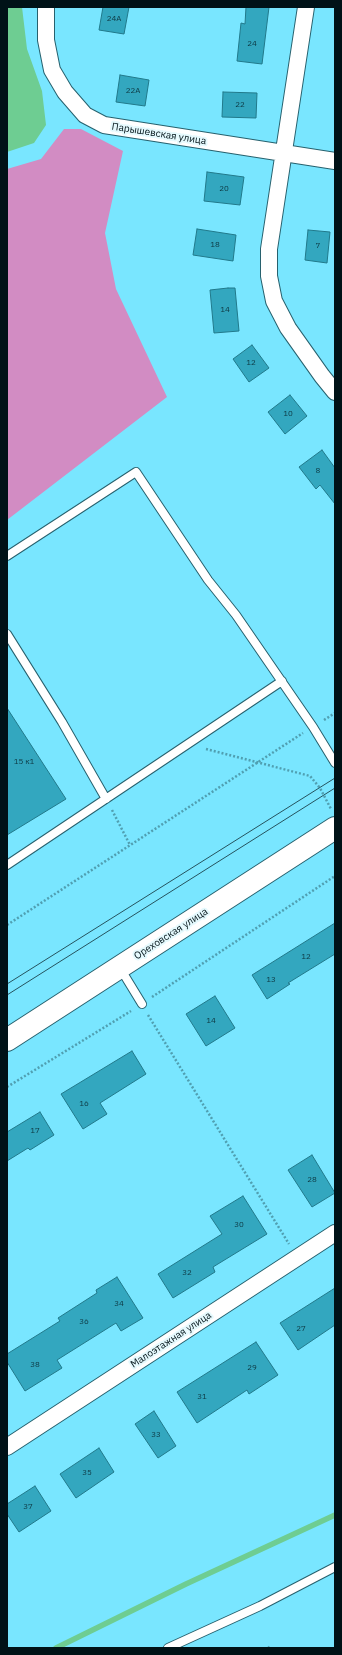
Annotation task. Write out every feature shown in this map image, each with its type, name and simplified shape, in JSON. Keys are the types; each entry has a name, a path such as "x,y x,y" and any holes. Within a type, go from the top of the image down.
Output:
{"main road":[{"name":"Ореховская улица","path":"7,1040 335,828"}],"street":[{"name":"Парышевская улица","path":"46,7 46,40 52,70 65,92 86,115 104,125 282,154 335,161"},
{"path":"306,7 282,154 269,249 269,276 274,301 288,328 335,392"},
{"name":"Малоэтажная улица","path":"7,1447 335,1233"}],"lane":[{"path":"7,556 136,472 208,580 236,615 282,681 335,763"},
{"path":"7,634 62,722 106,800"},
{"path":"7,864 106,800 186,743 282,681"},
{"path":"120,968 142,1004"},
{"path":"168,1648 260,1606 335,1567"}],"path":[{"path":"7,925 313,727"},
{"path":"186,743 310,776 320,788 335,816"},
{"path":"106,800 130,845"},
{"path":"7,1087 142,1004 335,876"},
{"path":"142,1004 297,1258"}],"shaded area":[{"path":"7,7 22,7 27,49 42,91 46,125 34,143 7,152"},
{"path":"64,129 81,129 123,151 105,233 116,289 167,397 7,520 7,169 41,159"}],"building":[{"path":"103,7 129,7 124,34 99,30"},
{"path":"246,7 269,7 262,64 237,61 241,23 245,24"},
{"path":"120,75 149,80 145,106 116,102"},
{"path":"223,92 257,93 256,118 222,117"},
{"path":"207,172 244,177 240,205 204,201"},
{"path":"197,229 236,235 233,261 193,255"},
{"path":"308,230 330,232 327,263 305,260"},
{"path":"235,288 239,331 214,333 210,290"},
{"path":"252,345 269,368 249,382 233,359"},
{"path":"290,395 307,416 285,434 268,412"},
{"path":"322,450 335,468 335,504 320,485 316,489 299,467"},
{"path":"7,708 66,799 7,835"},
{"path":"335,923 335,954 288,983 290,984 267,999 252,975"},
{"path":"215,996 235,1028 206,1046 186,1014"},
{"path":"132,1051 146,1074 100,1103 107,1114 83,1129 61,1094"},
{"path":"40,1112 54,1135 30,1150 28,1148 7,1161 7,1132"},
{"path":"312,1155 335,1193 312,1207 288,1170"},
{"path":"243,1196 267,1234 213,1267 215,1272 173,1298 158,1274 222,1234 210,1216"},
{"path":"117,1277 143,1318 121,1331 116,1323 57,1360 62,1368 25,1391 7,1362 7,1354 60,1321 58,1318 97,1293 96,1290"},
{"path":"335,1288 335,1325 298,1350 280,1323"},
{"path":"256,1342 278,1375 249,1394 247,1390 197,1423 177,1392"},
{"path":"154,1411 176,1446 158,1458 135,1424"},
{"path":"99,1448 114,1472 76,1498 60,1474"},
{"path":"35,1486 51,1511 19,1532 7,1514 7,1504"}],"waterway":[{"path":"56,1648 186,1584 335,1515"}],"tram line":[{"path":"7,984 335,778"},
{"path":"7,995 335,788"}]}
